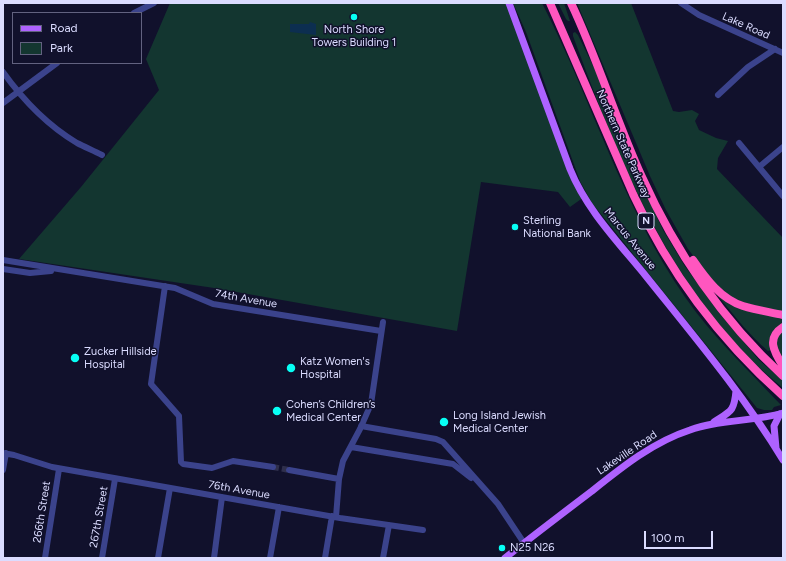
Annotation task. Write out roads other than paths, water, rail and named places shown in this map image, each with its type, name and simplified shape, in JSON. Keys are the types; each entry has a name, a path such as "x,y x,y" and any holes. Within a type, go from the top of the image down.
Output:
{"highway":[{"name":"Northern State Parkway","path":"550,3 633,194 647,224 667,259 692,297 724,336 747,362 783,396"},
{"name":"Northern State Parkway","path":"571,3 586,35 638,167 657,209 682,253 713,298 742,334 783,376"},
{"path":"657,209 706,278 724,296 742,306 783,315"},
{"path":"783,327 775,335 773,345 775,354 783,366"}],"main road":[{"name":"Marcus Avenue","path":"509,3 570,169 581,192 594,212 711,357 783,460"},
{"path":"709,425 730,412 734,406 736,391"},
{"path":"776,449 774,426 782,413"},
{"name":"Lakeville Road","path":"505,558 620,468 671,437 691,429 709,425 782,413"}],"street":[{"path":"141,6 154,3"},
{"name":"Lake Road","path":"682,3 699,16 783,52"},
{"path":"718,95 748,67 774,49"},
{"path":"3,103 56,64"},
{"path":"3,72 18,92 52,125 77,143 102,155"},
{"path":"739,143 783,196"},
{"path":"759,167 783,148"},
{"name":"74th Avenue","path":"3,260 165,286 175,288 213,304 382,332"},
{"name":"74th Avenue","path":"3,268 30,273 61,270"},
{"path":"165,286 151,384 179,416 181,462 183,464 212,468 233,461 273,467"},
{"path":"325,558 334,517 343,461 371,404 383,322"},
{"path":"361,426 440,440 498,504 524,543"},
{"path":"351,447 452,464 482,486"},
{"path":"3,470 4,453"},
{"name":"76th Avenue","path":"4,453 52,468 334,517 423,530"},
{"name":"266th Street","path":"45,558 59,469"},
{"path":"289,470 339,479"},
{"name":"267th Street","path":"102,558 115,479"},
{"path":"158,558 170,488"},
{"path":"214,558 222,497"},
{"path":"270,558 279,507"},
{"path":"383,558 389,525"}],"water":[{"path":"310,22 316,24 316,35 290,32 290,24 309,24"}],"tunnel":[{"path":"273,467 289,470"}],"place":[{"name":"North Shore Towers Building 1","path":"354,17"},
{"name":"Sterling National Bank","path":"515,227"},
{"name":"Zucker Hillside Hospital","path":"75,358"},
{"name":"Katz Women's Hospital","path":"291,368"},
{"name":"Cohen’s Children’s Medical Center","path":"277,411"},
{"name":"Long Island Jewish Medical Center","path":"444,422"},
{"name":"N25 N26","path":"502,548"}]}
